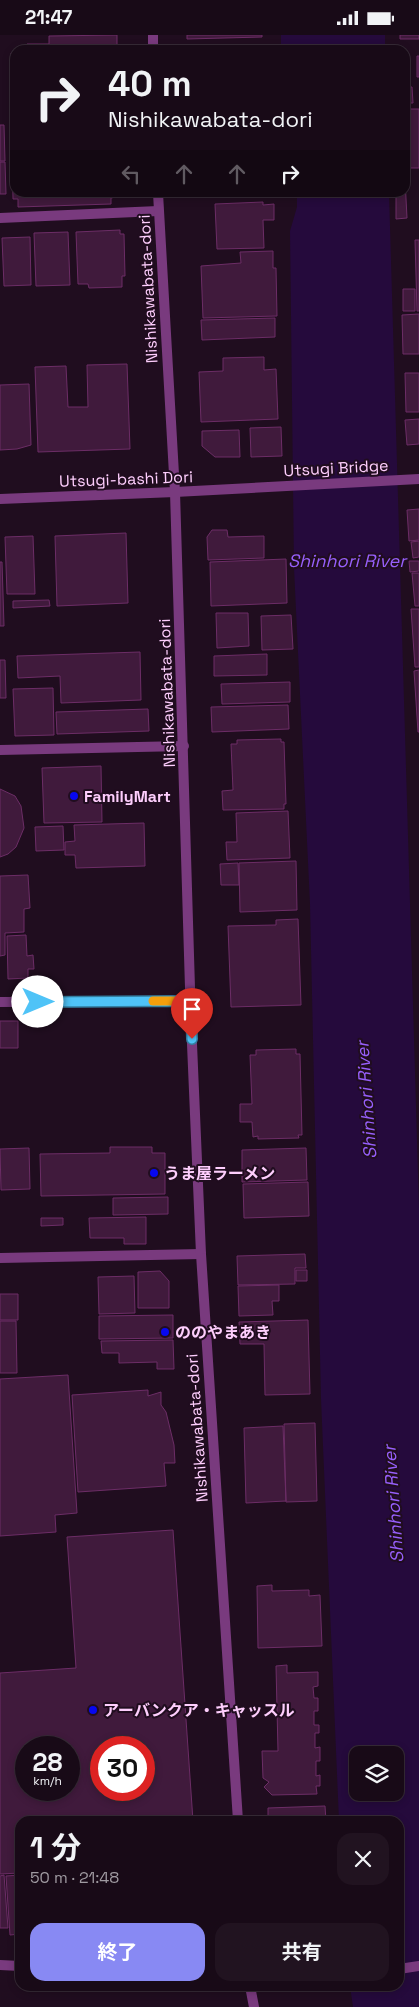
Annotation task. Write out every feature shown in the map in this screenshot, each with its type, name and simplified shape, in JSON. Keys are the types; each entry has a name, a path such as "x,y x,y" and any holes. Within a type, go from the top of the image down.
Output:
{"street":[{"name":"Nishikawabata-dori","path":"158,197 175,492 201,1254 238,1816"},
{"path":"0,218 158,211"},
{"name":"Utsugi Bridge","path":"254,488 419,479"},
{"name":"Utsugi-bashi Dori","path":"0,499 254,488"},
{"path":"0,750 184,745"},
{"path":"0,1002 191,1001"},
{"path":"0,1258 201,1254"},
{"path":"0,1965 15,1966"},
{"path":"404,1968 419,1966"},
{"path":"251,1991 254,2007"}],"water":[{"path":"281,35 385,35 385,45 281,45"},
{"name":"Shinhori River","path":"297,197 389,197 419,1208 419,2007 353,2007 351,1991 404,1991 404,1816 339,1816 321,1399 310,904 294,568 290,231 297,207"}],"building":[{"path":"117,35 117,45 27,45 49,44 49,36"},
{"path":"187,35 262,35 262,37 187,39"},
{"path":"400,35 419,35 419,39 400,39"},
{"path":"417,56 419,56 419,77 417,77"},
{"path":"410,87 412,87 413,103 410,103"},
{"path":"410,109 419,109 419,168 410,168"},
{"path":"0,125 4,125 5,161 0,161"},
{"path":"0,162 5,162 6,194 0,194"},
{"path":"13,197 116,197 111,198 111,204 18,207 18,199 13,199"},
{"path":"396,197 406,197 407,218 396,219"},
{"path":"263,202 263,205 274,204 274,220 263,220 264,248 217,249 215,204"},
{"path":"120,230 120,234 124,234 125,276 122,276 122,287 89,288 88,284 78,284 76,232"},
{"path":"68,232 70,285 36,286 34,233"},
{"path":"30,237 31,285 4,286 2,238"},
{"path":"415,240 419,240 419,311 417,311"},
{"path":"273,251 273,268 276,268 277,316 203,318 201,266 241,263 240,252"},
{"path":"403,289 415,289 415,311 403,311"},
{"path":"419,314 419,354 403,354 402,315"},
{"path":"275,318 275,337 202,340 201,320"},
{"path":"264,357 264,370 276,369 278,419 201,422 199,372 223,371 223,358"},
{"path":"127,364 130,449 38,452 35,367 66,366 68,407 88,407 87,365"},
{"path":"405,373 419,373 419,412 406,412"},
{"path":"29,384 31,445 17,449 0,450 0,385"},
{"path":"419,419 419,444 407,445 405,420"},
{"path":"281,427 282,456 251,457 250,428"},
{"path":"239,430 240,457 215,457 202,446 202,431"},
{"path":"419,509 419,540 409,541 407,510"},
{"path":"212,530 227,530 228,537 264,536 264,558 208,560 207,537"},
{"path":"126,533 128,603 57,606 55,536"},
{"path":"33,536 35,594 7,594 5,537"},
{"path":"419,541 419,557 413,558 411,542"},
{"path":"286,559 287,603 211,606 210,562"},
{"path":"409,561 419,561 419,571 410,572"},
{"path":"0,562 2,562 4,626 0,626"},
{"path":"412,573 419,573 419,606 415,606"},
{"path":"49,600 50,606 13,608 13,601"},
{"path":"411,609 419,609 419,667 415,667"},
{"path":"216,613 248,613 249,646 217,648"},
{"path":"291,615 293,649 262,650 261,616"},
{"path":"140,652 141,700 61,703 60,676 18,678 17,656"},
{"path":"267,654 267,675 214,676 214,656"},
{"path":"0,660 5,660 6,698 0,698"},
{"path":"419,670 419,732 418,732 414,671"},
{"path":"290,682 290,702 222,704 221,684"},
{"path":"53,688 54,735 15,736 13,689"},
{"path":"288,705 289,729 212,732 211,707"},
{"path":"148,709 149,731 57,734 56,712"},
{"path":"281,739 281,742 284,742 286,804 284,804 284,809 223,810 222,791 233,790 231,744 237,744 237,740"},
{"path":"101,766 102,822 44,823 42,768"},
{"path":"0,789 15,796 21,806 24,828 16,847 8,854 0,857"},
{"path":"288,811 290,858 227,860 226,842 237,842 236,813"},
{"path":"144,823 145,866 76,868 75,855 65,855 65,842 75,841 74,825"},
{"path":"63,826 64,850 36,851 35,827"},
{"path":"296,861 297,910 240,912 239,863"},
{"path":"238,863 239,885 221,885 220,864"},
{"path":"28,875 30,908 24,909 24,932 5,933 5,955 0,956 0,876"},
{"path":"298,919 301,1005 231,1007 228,926 276,925 276,920"},
{"path":"26,935 27,956 33,955 34,969 28,969 28,978 8,979 7,936"},
{"path":"0,1021 18,1021 18,1048 0,1048"},
{"path":"296,1049 296,1054 300,1054 302,1135 298,1135 299,1138 258,1139 258,1136 253,1137 252,1122 240,1122 240,1104 252,1104 250,1055 256,1055 256,1050"},
{"path":"110,1147 152,1147 152,1153 165,1153 165,1194 41,1196 40,1154 110,1153"},
{"path":"29,1148 30,1189 1,1190 0,1149"},
{"path":"306,1148 307,1180 242,1182 242,1150"},
{"path":"308,1182 309,1216 244,1218 243,1184"},
{"path":"168,1197 168,1214 113,1215 113,1198"},
{"path":"146,1217 146,1244 124,1244 124,1238 90,1238 89,1218"},
{"path":"41,1218 63,1218 63,1225 41,1226"},
{"path":"305,1254 306,1268 295,1268 295,1284 238,1285 237,1256"},
{"path":"296,1270 307,1270 307,1281 296,1281"},
{"path":"160,1271 169,1281 169,1308 138,1308 138,1272"},
{"path":"134,1276 135,1313 99,1314 98,1277"},
{"path":"279,1285 279,1301 272,1301 273,1315 239,1316 238,1286"},
{"path":"0,1294 18,1294 18,1320 0,1320"},
{"path":"173,1315 173,1338 99,1339 99,1316"},
{"path":"308,1320 310,1394 265,1395 264,1344 240,1344 239,1322"},
{"path":"0,1321 16,1321 17,1373 0,1373"},
{"path":"173,1340 174,1369 157,1369 157,1362 119,1363 119,1353 102,1353 101,1341"},
{"path":"68,1375 77,1513 55,1515 56,1532 0,1536 0,1379"},
{"path":"148,1390 148,1396 161,1392 161,1405 166,1412 174,1445 175,1463 164,1463 166,1486 78,1492 72,1395"},
{"path":"315,1423 317,1501 286,1502 284,1424"},
{"path":"283,1426 286,1501 246,1503 244,1428"},
{"name":"アーバンクア・キャッスル","path":"173,1530 193,1816 15,1816 15,1873 0,1874 0,1673 76,1668 67,1537"},
{"path":"272,1585 272,1591 309,1590 309,1596 320,1595 322,1646 258,1648 257,1586"},
{"path":"287,1665 287,1673 318,1672 318,1686 313,1687 314,1698 318,1698 318,1711 314,1711 314,1725 319,1725 319,1733 315,1733 315,1748 320,1747 320,1761 316,1761 316,1776 320,1775 320,1786 316,1786 317,1794 272,1795 264,1787 269,1782 263,1778 262,1751 278,1751 276,1666"},
{"path":"325,1806 326,1816 268,1816 268,1808"},
{"path":"4,1875 8,1928 0,1928 0,1876"},
{"path":"15,1875 15,1934 10,1935 6,1876"}],"slow traffic":[{"path":"153,1001 191,1001"}],"place":[{"name":"FamilyMart","path":"74,796"},
{"name":"うま屋ラーメン","path":"154,1173"},
{"name":"ののやまあき","path":"165,1332"},
{"name":"アーバンクア・キャッスル","path":"93,1710"}],"route":[{"path":"38,1002 191,1001 192,1039"}]}
